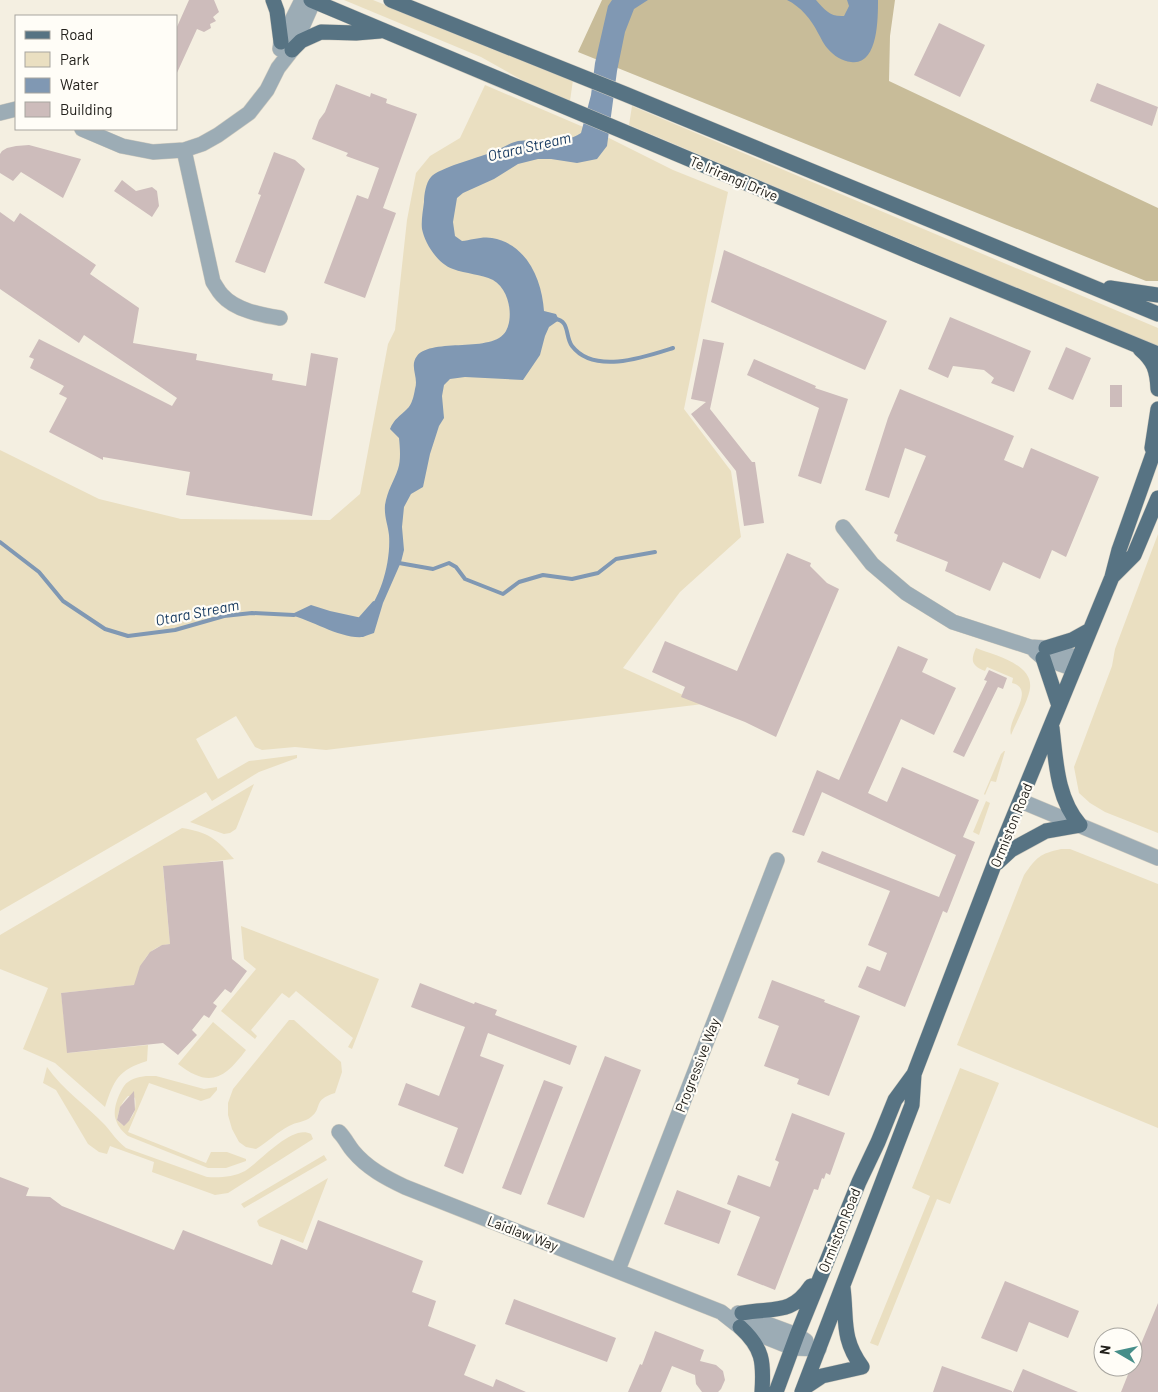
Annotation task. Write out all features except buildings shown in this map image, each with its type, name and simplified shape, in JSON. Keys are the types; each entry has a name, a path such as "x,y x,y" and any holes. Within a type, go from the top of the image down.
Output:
{"main road":[{"path":"273,0 286,46 321,32 356,33 382,30"},
{"name":"Te Irirangi Drive","path":"310,0 1158,354"},
{"path":"391,0 625,94 1158,314"},
{"path":"1091,286 1158,295"},
{"path":"1134,344 1152,359 1157,376 1158,389"},
{"path":"1150,460 1158,409"},
{"name":"Ormiston Road","path":"776,1392 824,1267 895,1100 914,1074 994,865 1112,577 1119,550 1158,440"},
{"name":"Ormiston Road","path":"1112,577 1134,555 1158,498"},
{"path":"1059,706 1045,653 1090,630"},
{"path":"1052,724 1059,784 1070,814 1080,825"},
{"path":"994,865 1012,850 1046,831 1080,825"},
{"name":"Ormiston Road","path":"803,1390 912,1104 914,1074"},
{"path":"762,1392 762,1359 758,1346 741,1320 796,1304 803,1298 824,1267"},
{"path":"803,1390 822,1376 862,1367 852,1354 847,1338 843,1284"}],"street":[{"path":"84,130 122,146 138,150 170,152 202,144 218,135 249,113 266,90 310,0"},
{"path":"0,113 15,109"},
{"path":"184,150 213,282 222,296 238,306 258,314 280,318"},
{"path":"844,527 872,564 906,593 953,622 1076,664"},
{"path":"1021,801 1158,858"},
{"name":"Progressive Way","path":"618,1270 777,860"},
{"name":"Laidlaw Way","path":"339,1132 353,1152 380,1175 423,1194 819,1349"}],"green space":[{"path":"344,0 373,0 573,80 570,101 529,84 481,57"},
{"path":"485,85 609,138 673,170 728,192 684,409 731,471 741,537 680,592 623,668 703,704 326,750 295,747 262,750 255,747 236,716 196,739 218,779 249,761 297,755 297,758 259,772 212,801 206,792 0,911 0,450 99,499 181,519 330,520 360,494 388,344 395,330 407,220 416,173 430,156 460,138"},
{"path":"632,106 1158,328 1158,348 629,125"},
{"path":"1158,534 1158,833 1105,812 1090,803 1079,793 1074,767"},
{"path":"976,648 1011,662 1025,673 1029,680 1030,688 1027,698 1011,735 1013,721 1022,692 1019,686 1012,683 1013,678 987,667 985,671 977,667 973,662"},
{"path":"1004,751 996,782 991,781 985,795 1001,754"},
{"path":"254,784 236,829 230,833 224,834 190,822"},
{"path":"986,801 990,803 979,835 973,832"},
{"path":"182,828 205,834 217,841 234,859 163,867 170,944 156,948 150,953 139,970 135,985 61,993 68,1053 148,1045 147,1061 123,1072 111,1090 105,1107 55,1063 23,1049 48,988 0,969 0,935"},
{"path":"1061,849 1070,849 1158,884 1158,1128 957,1045 1024,875 1039,857"},
{"path":"241,926 379,979 352,1049 348,1047 353,1038 296,991 289,998 282,993 251,1030 257,1036 255,1039 221,1011 256,969 244,959"},
{"path":"289,1020 294,1020 341,1062 342,1072 335,1093 320,1101 315,1114 309,1119 285,1128 256,1149 246,1147 239,1142 232,1129 228,1115 228,1103 233,1089"},
{"path":"213,1022 246,1050 231,1068 216,1077 208,1078 189,1072 178,1064"},
{"path":"47,1067 60,1083 98,1118 126,1148 207,1177 226,1177 245,1171 277,1145 295,1134 303,1132 311,1134 313,1139 228,1193 215,1195 152,1172 154,1162 110,1146 107,1154 99,1152 88,1144 56,1090 43,1083"},
{"path":"960,1068 999,1083 950,1204 937,1199 878,1346 870,1343 930,1196 912,1188"},
{"path":"143,1076 156,1076 204,1089 217,1087 217,1090 210,1098 201,1101 149,1083 128,1132 206,1163 211,1152 227,1152 246,1159 246,1161 226,1168 208,1168 128,1136 117,1123 115,1116 116,1103 128,1082","holes":["128,1096 135,1098 135,1110 132,1117 123,1125 117,1120 120,1110"]},
{"path":"324,1155 327,1160 244,1208 241,1204"},
{"path":"328,1178 303,1243 259,1226 257,1221 259,1219"}],"shaded area":[{"path":"602,0 895,0 890,36 889,81 1158,208 1158,281 1146,281 578,52"}],"water":[{"path":"612,0 648,0 634,9 625,32 617,71 607,146 597,159 577,163 538,159 518,164 457,198 453,222 455,236 462,241 492,238 515,248 530,265 536,276 543,299 544,311 556,314 559,320 549,327 540,355 523,380 465,377 450,379 444,385 442,396 444,418 439,426 430,454 423,487 411,494 404,507 402,527 404,550 401,562 383,603 374,633 363,637 354,637 290,615 311,605 362,618 369,610 375,601 386,568 389,535 385,505 400,462 399,438 390,429 395,420 409,407 412,400 416,385 415,360 425,350 435,347 489,342 499,338 506,331 508,325 510,311 506,296 498,284 488,278 458,271 447,266 437,258 429,247 422,229 422,223 425,192 429,179 442,170 518,141 566,139 581,133 591,95 595,63 608,6"},
{"path":"787,0 816,0 828,12 844,16 849,6 847,0 878,0 875,40 867,57 860,61 851,62 844,61 830,52 805,14"}],"waterway":[{"path":"555,319 563,322 572,346 582,355 593,360 606,362 635,359 673,348"},
{"name":"Otara Stream","path":"0,542 39,572 63,601 105,629 128,636 175,630 224,616 252,613 294,615"},
{"path":"399,563 433,569 449,563 456,567 465,579 503,594 519,582 543,575 572,579 598,573 616,559 655,552"},
{"name":"Otara Stream","path":"359,620 374,603"}]}
